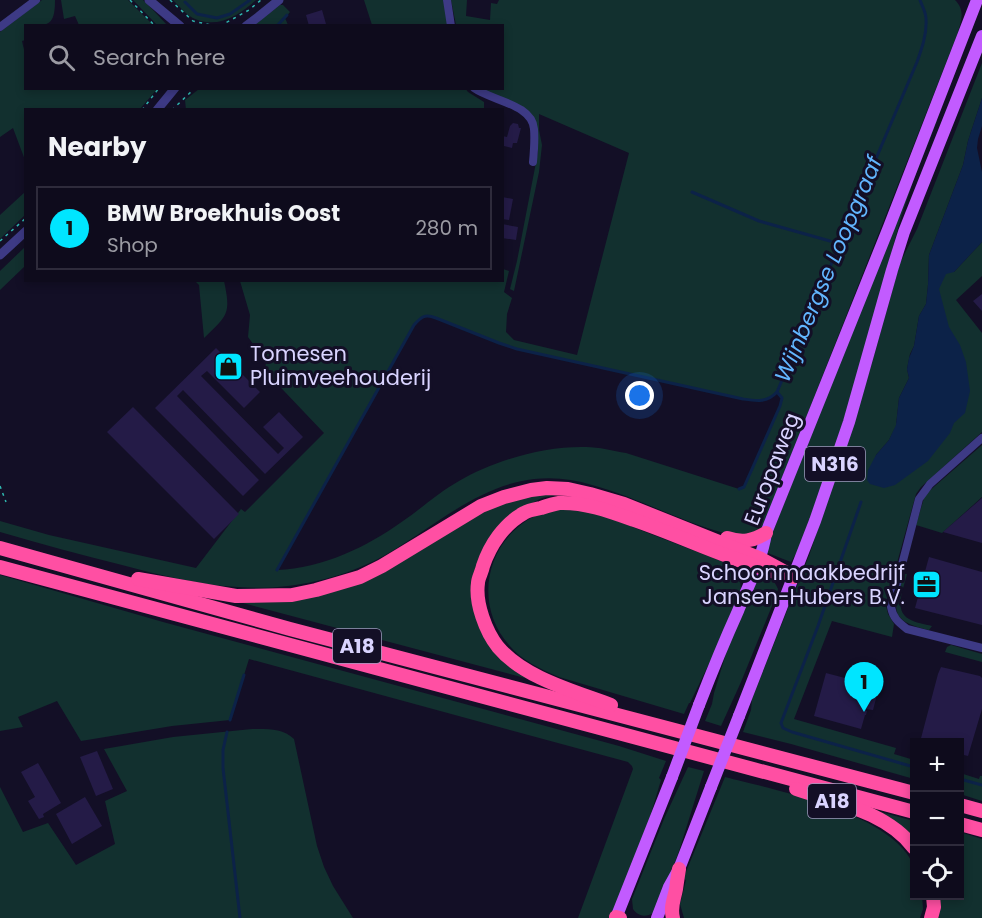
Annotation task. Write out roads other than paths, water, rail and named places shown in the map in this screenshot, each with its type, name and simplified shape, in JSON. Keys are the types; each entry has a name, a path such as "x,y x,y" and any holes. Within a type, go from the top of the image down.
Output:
{"highway":[{"name":"A18","path":"40,560 236,596 292,595 360,577 481,507 531,489 547,488 568,489 624,504 693,531 758,562"},
{"name":"A18","path":"674,729 537,677 518,666 499,648 490,636 480,608 478,584 487,556 500,533 525,512 556,503 581,503 758,562 795,577"},
{"name":"A18","path":"693,531 711,532 738,541 756,539 766,533"},
{"name":"A18","path":"0,548 291,629 911,792"},
{"name":"A18","path":"0,567 910,811"},
{"name":"A18","path":"742,766 795,789 870,815 888,824 913,846"},
{"path":"964,806 982,811"},
{"path":"964,825 982,830"},
{"path":"673,918 671,910 679,869"},
{"path":"931,918 933,900"}],"main road":[{"name":"Europaweg","path":"617,918 715,662 758,562 765,544 766,533 889,227 976,0"},
{"name":"N316","path":"657,918 679,869 816,521 849,422 904,232 982,36"}],"street":[{"path":"0,27 36,0"},
{"path":"149,0 168,24"},
{"path":"149,0 178,24"},
{"path":"249,24 279,0"},
{"path":"447,0 451,24"},
{"path":"159,108 173,90"},
{"path":"478,90 523,111 532,118 533,162"},
{"path":"0,255 24,233"},
{"path":"982,438 930,484 919,499 891,607 892,615 907,629 982,648"}],"water":[{"path":"982,98 982,126 977,148 982,172 982,242 954,272 946,274 939,289 949,327 960,345 966,362 970,391 965,413 954,423 950,433 928,461 895,485 884,488 870,484 867,480 868,470 876,455 889,440 896,425 899,398 909,378 907,369 919,316 926,304 929,255 963,165"}],"waterway":[{"path":"185,2 197,14 217,18 230,14 250,0"},
{"name":"Wijnbergse Loopgraaf","path":"277,570 414,325 424,317 436,318 517,349 743,399 761,400 773,396 777,392 917,62 924,41 926,25 920,0"},
{"path":"279,24 287,15"},
{"path":"692,192 759,221 830,241"},
{"path":"739,489 744,487 780,406 782,398 777,392"},
{"path":"861,502 781,723 783,728 792,732 910,766"},
{"name":"Wijnbergse Loopgraaf","path":"230,720 244,675"},
{"name":"Wijnbergse Loopgraaf","path":"227,732 223,750 223,768 240,918"},
{"path":"964,780 982,785"}],"place":[{"name":"Tomesen Pluimveehouderij","path":"229,366"},
{"name":"Schoonmaakbedrijf Jansen-Hubers B.V.","path":"926,585"},
{"name":"BMW Broekhuis Oost","path":"864,712"}]}
